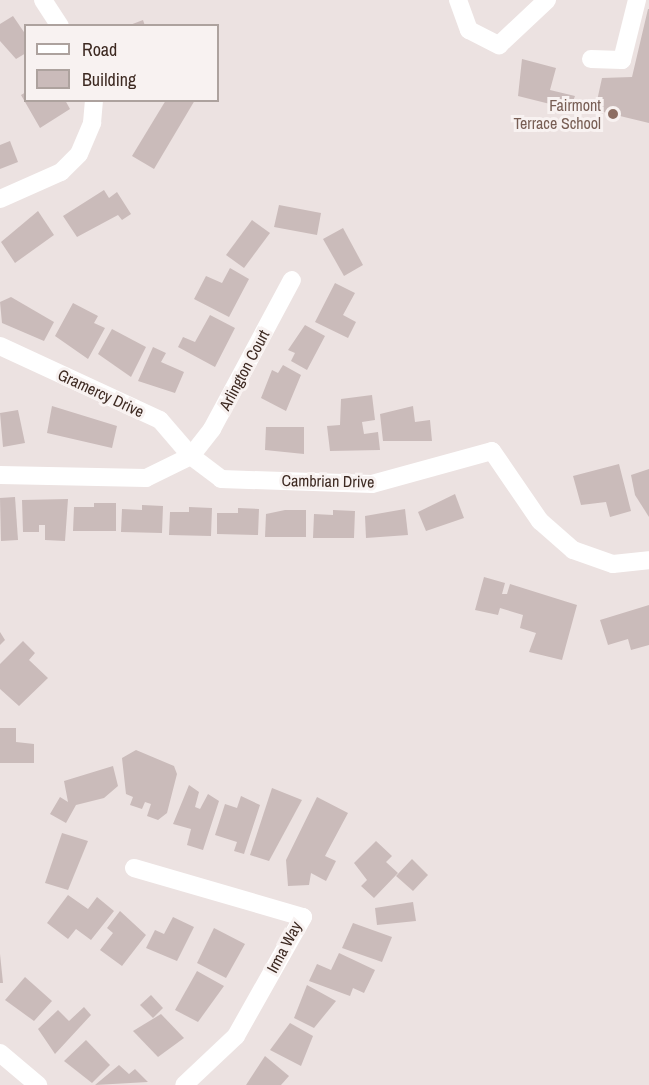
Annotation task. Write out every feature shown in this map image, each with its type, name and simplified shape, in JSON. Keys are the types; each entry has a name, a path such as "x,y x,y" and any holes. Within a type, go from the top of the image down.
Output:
{"street":[{"path":"43,0 59,24"},
{"path":"458,0 469,30 500,45 547,0"},
{"path":"591,58 622,60 637,0"},
{"path":"0,199 61,172 79,154 92,123 94,102"},
{"name":"Arlington Court","path":"191,456 212,429 291,280"},
{"name":"Gramercy Drive","path":"0,346 160,420 191,456"},
{"name":"Cambrian Drive","path":"191,456 221,479 372,484 492,451 540,521 573,550 613,564 649,560"},
{"path":"0,475 146,478 191,456"},
{"name":"Irma Way","path":"134,868 303,917 236,1036 184,1085"},
{"path":"0,1053 38,1085"}],"building":[{"path":"648,9 649,123 595,110 602,78 632,77"},
{"path":"13,16 24,32 24,54 16,59 0,41 0,24"},
{"path":"143,20 144,24 133,24"},
{"path":"522,59 556,68 550,90 575,96 570,109 518,96"},
{"path":"25,102 66,102 70,109 40,128"},
{"path":"165,102 194,102 154,169 132,156"},
{"path":"10,141 18,162 0,169 0,145"},
{"path":"104,190 109,198 117,192 131,214 122,220 118,215 77,237 63,216"},
{"path":"279,205 321,213 317,235 274,227"},
{"path":"38,211 54,235 15,263 1,242"},
{"path":"252,220 270,233 244,268 226,255"},
{"path":"343,228 363,265 344,276 323,239"},
{"path":"230,268 249,279 229,317 194,299 206,276 222,283"},
{"path":"335,283 355,293 343,315 356,322 348,338 315,322"},
{"path":"11,297 54,322 44,341 2,323 0,302"},
{"path":"73,303 98,316 94,323 105,328 88,359 55,336"},
{"path":"210,315 235,328 215,367 178,347 183,337 195,342"},
{"path":"305,325 325,336 307,370 291,361 295,353 288,350"},
{"path":"112,329 146,347 131,377 98,354"},
{"path":"153,347 166,353 161,362 184,372 175,393 138,381"},
{"path":"283,365 301,375 286,411 261,398 272,370 278,373"},
{"path":"372,395 375,420 362,422 364,434 378,432 380,450 330,451 327,426 340,425 341,399"},
{"path":"52,406 117,426 112,448 47,433"},
{"path":"413,406 415,422 430,420 432,441 383,441 380,414"},
{"path":"18,410 25,443 3,447 0,413"},
{"path":"266,427 304,427 304,454 265,450"},
{"path":"619,464 631,511 610,517 606,502 581,505 573,476"},
{"path":"649,469 649,517 635,495 631,475"},
{"path":"455,494 464,518 426,531 418,512"},
{"path":"15,497 18,540 1,541 0,498"},
{"path":"68,499 65,541 45,540 45,525 39,525 39,532 23,532 22,500"},
{"path":"94,503 116,503 116,531 73,531 74,507 94,507"},
{"path":"142,505 163,506 162,533 121,532 122,509 142,510"},
{"path":"189,507 212,508 211,536 169,535 170,512 189,512"},
{"path":"238,508 259,509 258,535 217,534 217,513 238,513"},
{"path":"405,509 408,535 366,538 365,516"},
{"path":"285,510 306,510 306,537 265,537 266,514"},
{"path":"333,510 355,511 354,538 313,538 314,514 333,515"},
{"path":"484,577 505,583 502,594 507,594 510,584 577,605 562,660 529,652 536,633 520,628 523,615 500,608 498,615 475,610"},
{"path":"649,605 649,645 631,650 628,639 608,645 600,620"},
{"path":"0,632 5,640 0,645"},
{"path":"23,641 35,653 29,660 48,678 19,706 0,689 0,664"},
{"path":"0,728 16,728 16,742 34,744 34,763 0,763"},
{"path":"136,750 174,766 177,774 167,813 158,820 147,816 151,804 145,802 142,809 130,805 133,797 126,794 122,758"},
{"path":"113,766 118,786 104,798 76,805 66,823 50,814 60,797 68,802 64,781"},
{"path":"189,785 199,792 195,807 200,809 208,794 219,801 203,850 187,845 191,829 173,824"},
{"path":"272,788 302,800 269,861 250,855"},
{"path":"241,796 260,805 244,854 234,851 237,842 215,835 225,804 237,808"},
{"path":"317,797 348,813 325,856 336,861 326,881 311,873 309,885 288,886 286,860"},
{"path":"62,833 88,841 68,890 45,883"},
{"path":"376,841 392,856 386,862 398,873 374,898 361,886 367,880 354,863"},
{"path":"412,859 428,875 413,891 396,876"},
{"path":"68,895 88,909 97,897 114,911 91,940 76,929 68,939 47,923"},
{"path":"413,902 416,921 377,925 375,908"},
{"path":"120,911 146,935 122,966 100,950 113,933 107,928"},
{"path":"173,917 194,927 177,961 146,948 155,930 164,934"},
{"path":"353,923 392,937 382,962 342,948"},
{"path":"214,928 245,944 226,978 197,963"},
{"path":"339,953 375,970 364,993 353,988 350,996 309,981 317,964 331,970"},
{"path":"0,954 3,983 0,983"},
{"path":"197,971 224,986 198,1022 175,1010"},
{"path":"25,977 52,1001 34,1021 5,1000"},
{"path":"307,985 336,1001 314,1028 294,1018"},
{"path":"151,995 163,1008 153,1018 140,1005"},
{"path":"84,1007 91,1015 55,1054 38,1029 58,1010 69,1021"},
{"path":"161,1014 184,1038 158,1057 133,1031"},
{"path":"290,1023 313,1036 301,1066 270,1050"},
{"path":"86,1040 110,1065 92,1083 64,1061"},
{"path":"265,1056 289,1076 281,1085 246,1085"},
{"path":"119,1065 129,1074 135,1069 148,1082 95,1085"}],"place":[{"name":"Fairmont Terrace School","path":"613,114"}]}
